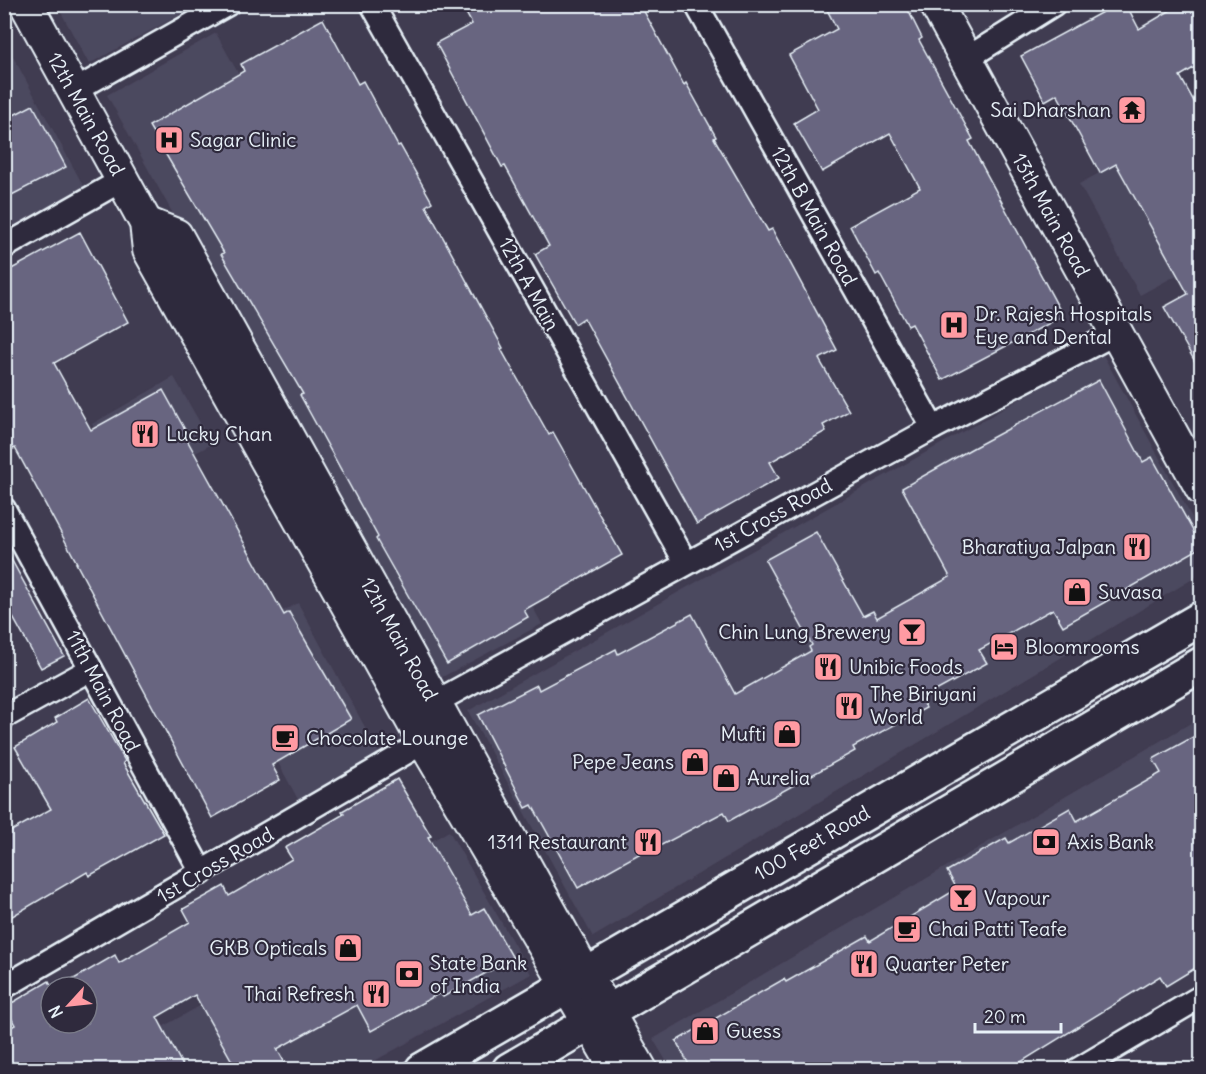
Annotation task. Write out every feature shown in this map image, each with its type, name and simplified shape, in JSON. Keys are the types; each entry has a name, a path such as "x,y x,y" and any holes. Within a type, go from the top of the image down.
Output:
{"main road":[{"name":"100 Feet Road","path":"422,1070 1202,618"},
{"path":"510,1070 1202,664"}],"street":[{"name":"12th Main Road","path":"26,4 146,223 149,250 424,742 599,1018 641,1070"},
{"path":"74,91 228,4"},
{"name":"12th A Main","path":"372,4 686,563"},
{"name":"12th B Main Road","path":"696,4 933,428"},
{"name":"13th Main Road","path":"936,4 1202,489"},
{"path":"966,59 1054,4"},
{"path":"4,247 122,180"},
{"name":"12th Main Road","path":"146,223 176,235 434,702 576,981"},
{"name":"1st Cross Road","path":"434,702 933,428 1116,333"},
{"name":"11th Main Road","path":"4,509 202,873"},
{"path":"4,717 91,669"},
{"name":"1st Cross Road","path":"4,987 424,742"},
{"path":"1077,1070 1202,996"},
{"name":"12th Main Road","path":"599,1018 617,1070"}],"shaded area":[{"path":"57,5 179,5 183,13 89,64"},
{"path":"216,33 542,624 433,682 107,95"},
{"path":"4,40 84,187 5,230 4,230"},
{"path":"1201,118 1201,262 1140,295 1079,184"},
{"path":"1102,353 1201,534 1201,574 593,937 468,711"},
{"path":"174,377 212,444 128,490 92,424"},
{"path":"298,603 380,755 300,803 215,647"},
{"path":"1201,717 1201,852 837,1069 671,1069 653,1039"},
{"path":"449,831 531,974 360,1069 86,1070 276,963 264,938"}],"building":[{"path":"461,4 640,4 768,231 772,229 837,350 819,359 849,411 823,425 826,431 770,462 779,478 697,524 584,318 575,324 535,254 549,246 505,166 502,167 436,43 472,24"},
{"path":"824,4 905,4 922,38 919,40 973,139 969,141 1063,316 942,380 912,324 908,326 879,273 876,275 850,226 920,188 890,133 822,172 794,123 818,109 789,55 837,29"},
{"path":"1117,4 1126,4 1139,29 1181,4 1202,4 1202,63 1180,76 1202,116 1202,374 1164,307 1188,294 1116,164 1100,173 1057,94 1045,101 1021,56"},
{"path":"323,19 358,84 363,81 432,202 426,206 503,348 501,349 549,435 553,432 622,555 524,610 528,617 447,664 376,539 378,537 300,395 303,394 149,126 244,71 241,64"},
{"path":"33,105 66,167 4,199 4,120"},
{"path":"80,232 128,322 54,363 91,430 163,390 189,437 186,438 284,615 289,612 351,719 272,765 280,780 212,818 15,448 13,449 4,433 4,273"},
{"path":"1099,380 1143,462 1152,457 1202,547 1063,626 1053,609 979,650 987,663 921,699 926,708 853,747 855,751 729,821 724,812 654,849 653,846 578,888 532,805 526,808 478,715 537,685 539,690 616,649 618,654 692,614 735,694 811,651 809,647 812,645 765,560 816,532 863,616 873,611 877,618 950,577 902,488"},
{"path":"4,546 64,656 41,668 4,601"},
{"path":"89,698 164,834 89,876 87,872 4,921 4,835 51,809 15,747 57,722 55,718"},
{"path":"1202,732 1202,964 1166,986 1160,976 1008,1070 692,1070 676,1041 784,979 786,982 867,936 870,941 957,889 947,871 1006,838 1009,843 1070,808 1077,821 1161,773 1153,759"},
{"path":"397,779 431,836 428,837 472,915 484,908 513,958 443,997 440,993 371,1031 357,1005 277,1049 289,1070 237,1070 195,995 157,1017 185,1070 4,1070 4,1031 15,1025 5,1007 39,987 39,1035 99,1035 99,975 81,975 115,955 119,963 190,922 183,909 224,886 229,896 292,859 285,848 344,814 342,811"}],"place":[{"name":"Sai Dharshan","path":"1132,110"},
{"name":"Sagar Clinic","path":"169,140"},
{"name":"Dr. Rajesh Hospitals Eye and Dental","path":"954,325"},
{"name":"Lucky Chan","path":"145,434"},
{"name":"Bharatiya Jalpan","path":"1137,547"},
{"name":"Suvasa","path":"1077,592"},
{"name":"Chin Lung Brewery","path":"912,632"},
{"name":"Bloomrooms","path":"1004,647"},
{"name":"Unibic Foods","path":"828,667"},
{"name":"The Biriyani World","path":"849,706"},
{"name":"Mufti","path":"787,734"},
{"name":"Chocolate Lounge","path":"285,738"},
{"name":"Pepe Jeans","path":"695,762"},
{"name":"Aurelia","path":"726,778"},
{"name":"1311 Restaurant","path":"648,842"},
{"name":"Axis Bank","path":"1046,842"},
{"name":"Vapour","path":"963,898"},
{"name":"Chai Patti Teafe","path":"907,929"},
{"name":"GKB Opticals","path":"348,948"},
{"name":"Quarter Peter","path":"864,964"},
{"name":"State Bank of India","path":"409,974"},
{"name":"Thai Refresh","path":"376,994"},
{"name":"Guess","path":"705,1031"}]}
